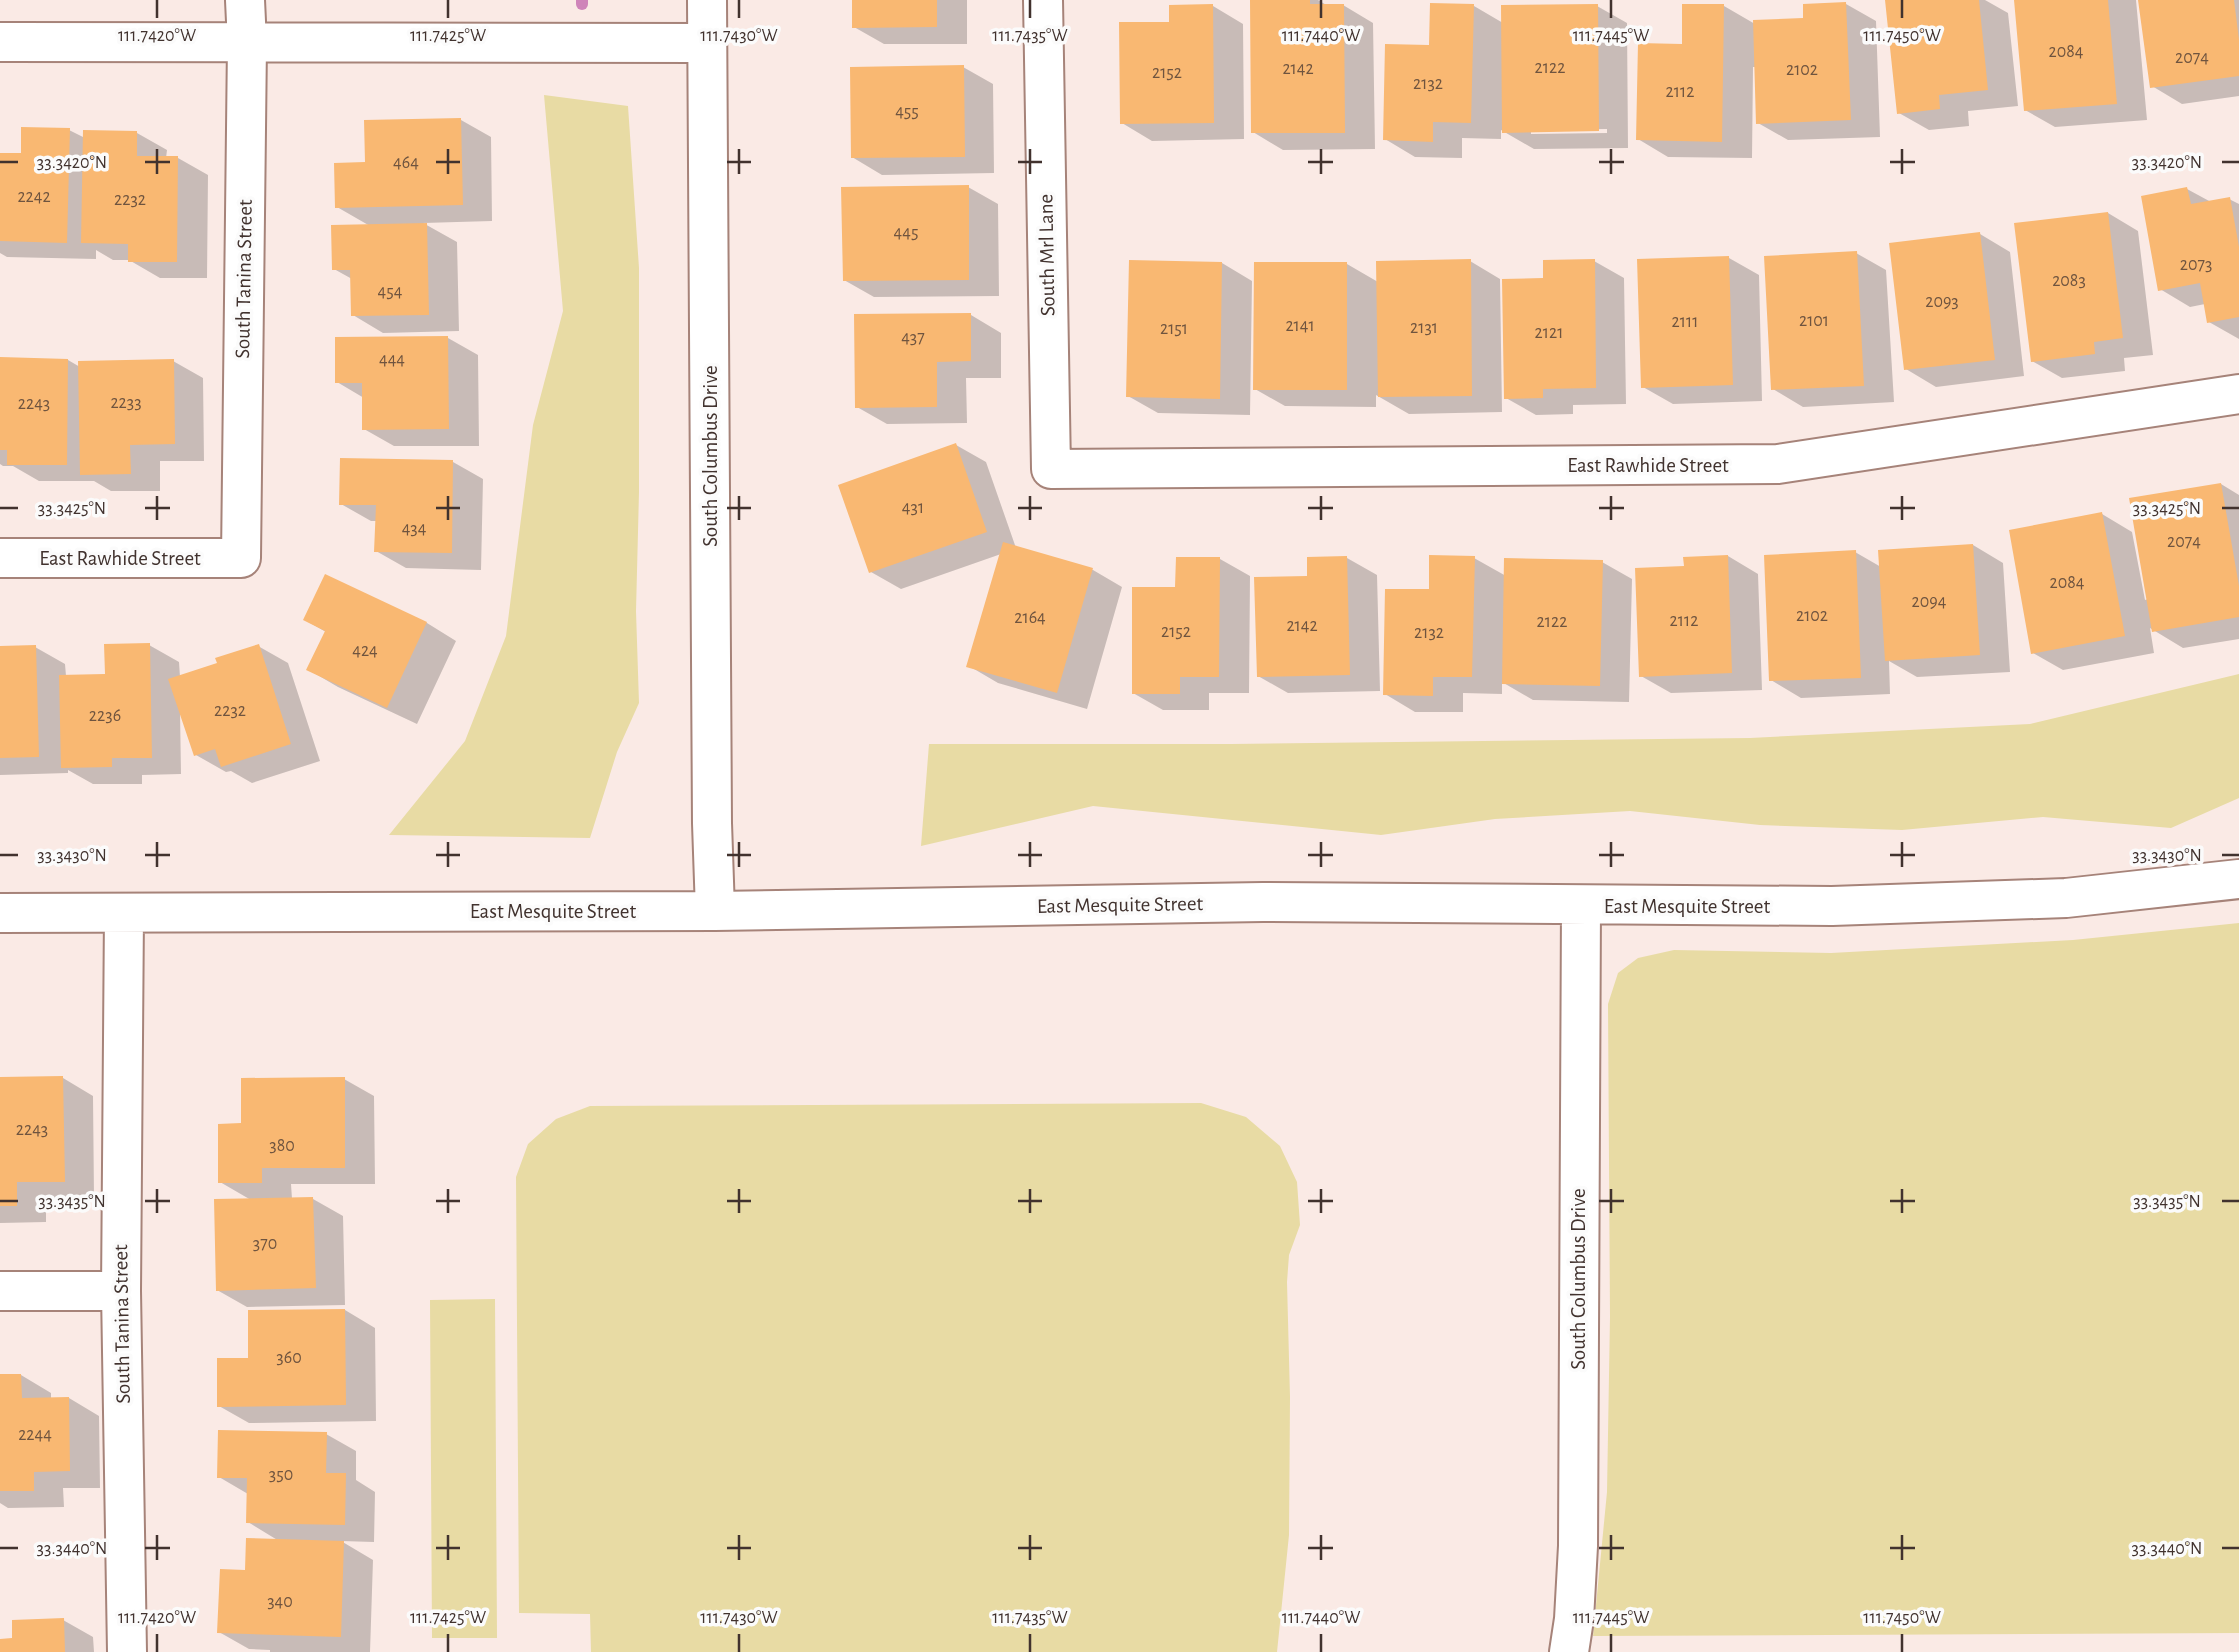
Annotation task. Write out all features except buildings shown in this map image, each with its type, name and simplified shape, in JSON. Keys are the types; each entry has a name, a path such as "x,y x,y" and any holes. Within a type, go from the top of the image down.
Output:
{"street":[{"name":"South Tanina Street","path":"241,558 246,0"},
{"name":"South Columbus Drive","path":"706,0 712,823 715,912"},
{"name":"South Mrl Lane","path":"1042,0 1051,469"},
{"path":"0,42 706,43"},
{"name":"East Rawhide Street","path":"1051,469 1778,464 2239,394"},
{"name":"East Rawhide Street","path":"0,558 241,558"},
{"name":"East Mesquite Street","path":"0,913 715,912 1263,902 1832,906 2066,898 2239,879"},
{"name":"South Columbus Drive","path":"1569,1652 1574,1619 1578,1546 1581,905"},
{"name":"South Tanina Street","path":"124,913 121,1291 127,1652"},
{"path":"0,1291 121,1291"}],"shaded area":[{"path":"544,95 628,106 639,268 636,611 639,703 617,752 590,838 389,835 465,741 506,636 533,425 563,311"},
{"path":"2239,674 2239,798 2171,828 2043,817 1902,830 1760,825 1630,811 1495,819 1381,835 1093,806 921,846 929,744 1231,744 1750,738 2030,724"},
{"path":"2239,923 2239,1633 1593,1636 1607,1492 1610,1317 1608,1004 1618,973 1638,958 1674,950 1831,953 2073,940"},
{"path":"1201,1103 1246,1117 1280,1146 1297,1182 1300,1225 1289,1255 1287,1282 1289,1535 1277,1652 591,1652 590,1614 519,1613 516,1177 528,1144 556,1119 590,1106"},
{"path":"495,1299 497,1638 432,1638 430,1300"}]}
